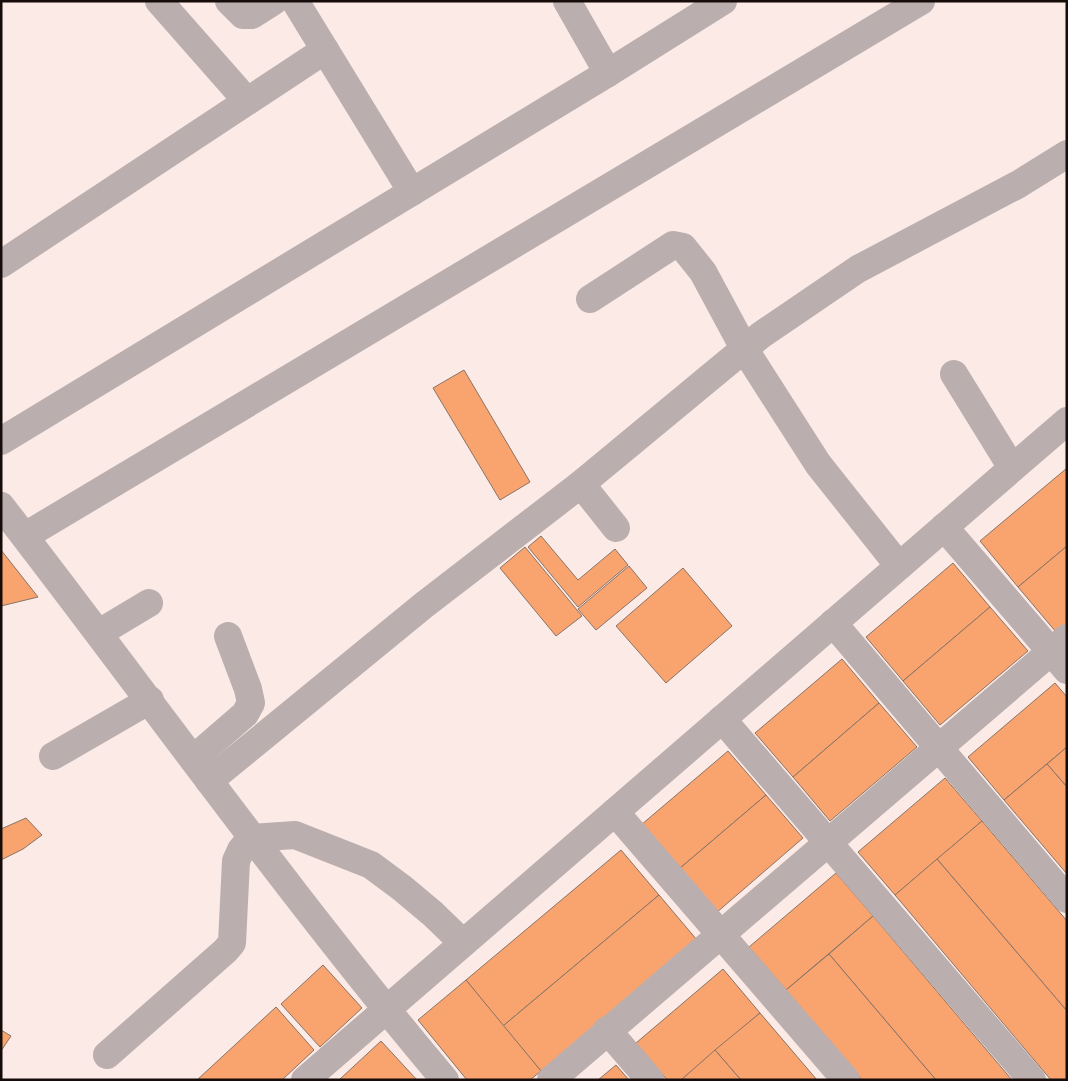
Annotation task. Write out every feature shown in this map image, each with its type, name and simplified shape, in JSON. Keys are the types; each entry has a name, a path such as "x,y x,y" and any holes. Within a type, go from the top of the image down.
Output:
{"street":[{"path":"159,1 247,101"},
{"path":"229,1 243,15 252,14 274,1"},
{"path":"295,1 412,192"},
{"path":"567,1 608,73"},
{"path":"1,441 608,73 723,1"},
{"path":"25,536 921,1"},
{"path":"1,264 325,50"},
{"path":"209,781 424,604 581,484 761,335 858,269 1019,184 1067,154"},
{"path":"590,299 673,245 678,244 683,247 703,272 745,350 818,464 899,566"},
{"path":"954,374 1012,468"},
{"path":"305,1080 1067,421"},
{"path":"581,484 616,528"},
{"path":"1,506 150,700 251,838 386,1010 445,1080"},
{"path":"551,1080 938,747 1062,653 944,527"},
{"path":"99,633 149,603"},
{"path":"833,623 1067,900"},
{"path":"193,759 245,714 251,703 248,689 228,636"},
{"path":"53,756 150,700"},
{"path":"722,719 1032,1080"},
{"path":"614,812 846,1080"},
{"path":"107,1055 225,952 232,943 236,861 241,850 251,838 295,835 371,865 414,898 462,944"},
{"path":"607,1030 650,1080"}],"building":[{"path":"464,370 530,482 500,500 433,388"},
{"path":"1067,468 1067,546 1018,587 980,541"},
{"path":"541,536 578,580 615,549 628,565 578,607 528,547"},
{"path":"1067,546 1067,623 1056,632 1018,587"},
{"path":"525,547 582,616 556,636 500,568"},
{"path":"1,550 38,597 1,606"},
{"path":"953,563 990,607 903,681 866,637"},
{"path":"629,566 647,588 596,630 578,609"},
{"path":"683,568 732,626 666,683 616,626"},
{"path":"990,607 1028,651 940,725 903,681"},
{"path":"842,659 879,703 793,777 755,733"},
{"path":"1055,683 1067,697 1067,747 1004,800 968,757"},
{"path":"879,703 917,747 830,821 793,777"},
{"path":"1067,747 1067,787 1047,764"},
{"path":"728,751 766,795 679,869 641,825"},
{"path":"1047,764 1067,787 1067,874 1004,800"},
{"path":"945,778 982,821 895,895 858,852"},
{"path":"766,795 803,838 716,913 679,869"},
{"path":"26,818 42,835 23,849 1,860 1,829"},
{"path":"982,821 1067,921 1067,1011 937,859"},
{"path":"621,850 659,895 503,1026 466,980"},
{"path":"937,859 1067,1011 1067,1080 1051,1080 895,895"},
{"path":"836,873 873,916 786,990 749,947"},
{"path":"659,895 697,940 541,1071 503,1026"},
{"path":"873,916 1012,1080 936,1080 829,954"},
{"path":"829,954 936,1080 862,1080 786,990"},
{"path":"323,965 362,1008 320,1047 281,1004"},
{"path":"723,969 760,1013 681,1080 667,1080 636,1043"},
{"path":"466,980 541,1071 530,1080 467,1080 418,1020"},
{"path":"276,1007 314,1050 282,1080 197,1080"},
{"path":"760,1013 817,1080 741,1080 715,1050"},
{"path":"1,1030 11,1036 1,1051"},
{"path":"381,1041 417,1080 339,1080"},
{"path":"715,1050 741,1080 681,1080"},
{"path":"616,1065 629,1080 598,1080"}]}
